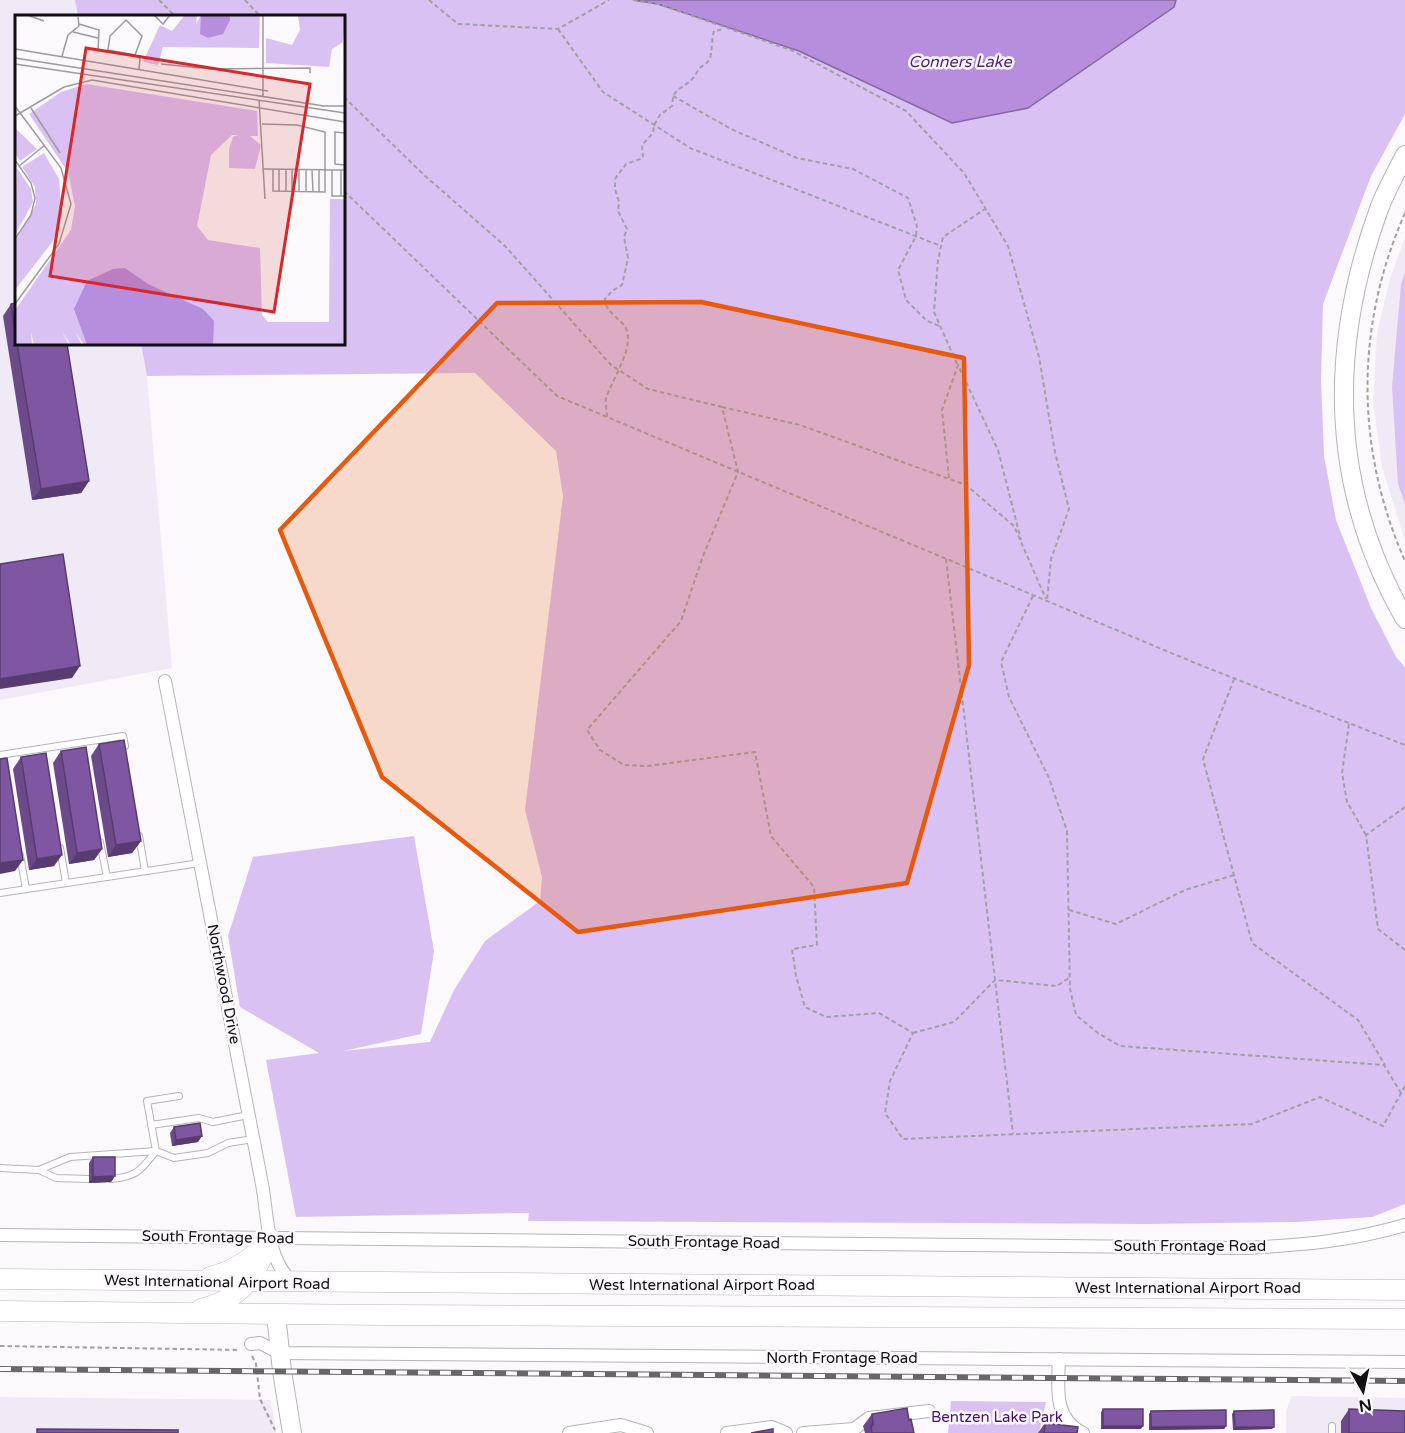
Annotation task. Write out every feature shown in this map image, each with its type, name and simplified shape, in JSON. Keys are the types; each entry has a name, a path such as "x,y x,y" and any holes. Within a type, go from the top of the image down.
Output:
{"main road":[{"path":"1405,155 1380,207 1359,273 1348,327 1343,422 1348,461 1357,501 1371,546 1405,619"},
{"path":"175,1281 205,1278 229,1270 251,1257 270,1238"},
{"path":"183,1314 221,1302 249,1282 270,1238"},
{"name":"West International Airport Road","path":"0,1280 1405,1290"},
{"name":"West International Airport Road","path":"0,1311 183,1314 1405,1319"},
{"path":"276,1314 292,1433"}],"street":[{"name":"Northwood Drive","path":"165,681 249,1114 270,1238 278,1264 293,1282"},
{"name":"South Frontage Road","path":"0,1235 1246,1248 1341,1241 1405,1224"},
{"name":"North Frontage Road","path":"251,1344 260,1343 280,1353 1405,1362"},
{"path":"1059,1359 1060,1409 1066,1420 1083,1433"},
{"path":"803,1433 854,1429 868,1418 929,1411"},
{"path":"569,1433 621,1425 647,1433"},
{"path":"727,1433 772,1427 786,1433"}],"lane":[{"path":"5,766 2,755 123,736 127,759"},
{"path":"83,742 85,754"},
{"path":"42,749 44,760"},
{"path":"137,826 145,871"},
{"path":"99,832 106,877"},
{"path":"58,838 66,883"},
{"path":"18,844 26,890"},
{"path":"0,893 200,863"},
{"path":"111,1179 125,1178 138,1173 156,1151 147,1101 179,1096"},
{"path":"152,1125 199,1118 213,1122 249,1114"},
{"path":"39,1170 70,1157 156,1151 174,1158 208,1153 228,1143 253,1139"},
{"path":"0,1168 39,1170 56,1178 89,1179"}],"path":[{"path":"159,0 174,15"},
{"path":"245,0 259,15"},
{"path":"429,0 458,24 558,29 609,0"},
{"path":"633,0 658,4 791,50 906,111 964,173 1008,246 1039,357 1055,452 1069,509 1051,559 1047,602"},
{"path":"607,417 605,400 613,385 629,335 623,322 614,316 605,305 604,299 622,285 628,258 624,237 627,229 618,211 619,202 615,180 626,164 643,158 642,145 653,133 654,125 660,115 672,106 672,96 677,89 692,80 701,67 706,65 711,57 711,40 714,31 720,30 722,26"},
{"path":"558,29 603,92 690,148 941,246"},
{"path":"672,96 731,129 797,158 853,169 908,198 917,226 916,236 898,270 906,300 927,321 940,326"},
{"path":"345,98 423,174 505,246 604,358 618,370 648,389 800,425 966,484 1014,526 1047,602"},
{"path":"345,192 557,396 1234,679 1405,745"},
{"path":"986,209 944,237 938,260 934,312 998,450 1023,547"},
{"path":"1405,213 1389,252 1375,305 1369,352 1367,396 1375,471 1391,529 1405,561"},
{"path":"949,478 942,410 958,365"},
{"path":"722,407 738,472 703,556 681,621 586,730 600,750 624,765 648,766 754,752 771,836 814,888 817,945 792,949 796,976 805,1007 826,1017 879,1013 913,1033 954,1022 995,980"},
{"path":"946,559 1013,1134"},
{"path":"1033,596 1001,662 1010,697 1048,778 1067,831 1070,989 1076,1015 1098,1033 1120,1046 1384,1065 1401,1093"},
{"path":"1234,679 1203,759 1252,943 1358,1020 1401,1093"},
{"path":"1349,723 1342,773 1347,802 1366,835 1378,929 1405,950"},
{"path":"1366,835 1405,807"},
{"path":"1069,910 1116,924 1185,890 1234,875"},
{"path":"995,980 1057,986 1070,976"},
{"path":"913,1033 890,1081 885,1113 903,1140 1252,1124 1320,1097 1383,1126 1405,1086"},
{"path":"0,1346 241,1350 251,1355 256,1364 260,1399 276,1433"}],"highlighted area":[{"path":"701,302 964,358 969,665 907,883 578,932 382,777 280,530 497,303"}],"shaded area":[{"path":"0,0 75,0 78,15 15,15 15,345 141,345 147,376 172,668 0,700"},
{"path":"1405,237 1405,541 1382,467 1373,401 1377,334 1389,282"},
{"path":"1292,1396 1405,1398 1405,1433 1286,1433 1286,1411"},
{"path":"0,1397 271,1400 276,1433 0,1433"}],"green space":[{"path":"75,0 1405,0 1405,114 1371,176 1323,304 1321,379 1324,456 1336,520 1371,608 1396,657 1405,667 1405,1204 1372,1217 1296,1222 1148,1224 528,1221 529,1213 296,1217 266,1060 319,1053 240,1007 228,936 253,857 414,836 434,951 421,1034 343,1051 430,1042 454,990 485,941 540,901 542,877 525,810 563,496 556,451 475,373 147,376 141,345 345,345 345,15 78,15"},
{"path":"1405,273 1405,504 1398,484 1392,387 1401,284"},
{"name":"Bentzen Lake Park","path":"951,1401 1046,1402 1039,1433 948,1433"}],"water":[{"name":"Conners Lake","path":"633,0 1176,0 1174,7 1028,108 952,123 799,51 658,4"}],"building":[{"path":"15,303 15,332 11,304"},
{"path":"17,345 67,345 89,481 41,489"},
{"path":"63,554 80,666 0,679 0,564"},
{"path":"124,740 141,841 116,845 99,744"},
{"path":"86,747 102,849 77,853 61,751"},
{"path":"46,753 62,855 37,859 21,757"},
{"path":"7,758 23,860 0,863 0,759"},
{"path":"200,1123 202,1136 176,1140 174,1127"},
{"path":"93,1157 115,1157 115,1176 93,1177"},
{"path":"907,1408 914,1433 872,1433 872,1414"},
{"path":"1103,1409 1143,1409 1143,1426 1103,1426"},
{"path":"1349,1409 1405,1411 1405,1433 1349,1433"},
{"path":"1226,1410 1226,1426 1151,1427 1151,1411"},
{"path":"1274,1410 1274,1427 1235,1427 1234,1411"},
{"path":"1045,1423 1078,1427 1077,1433 1044,1433"},
{"path":"37,1429 178,1430 178,1433 37,1433"},
{"path":"773,1429 773,1433 751,1433"}],"railway":[{"path":"0,1369 1405,1381"}]}
